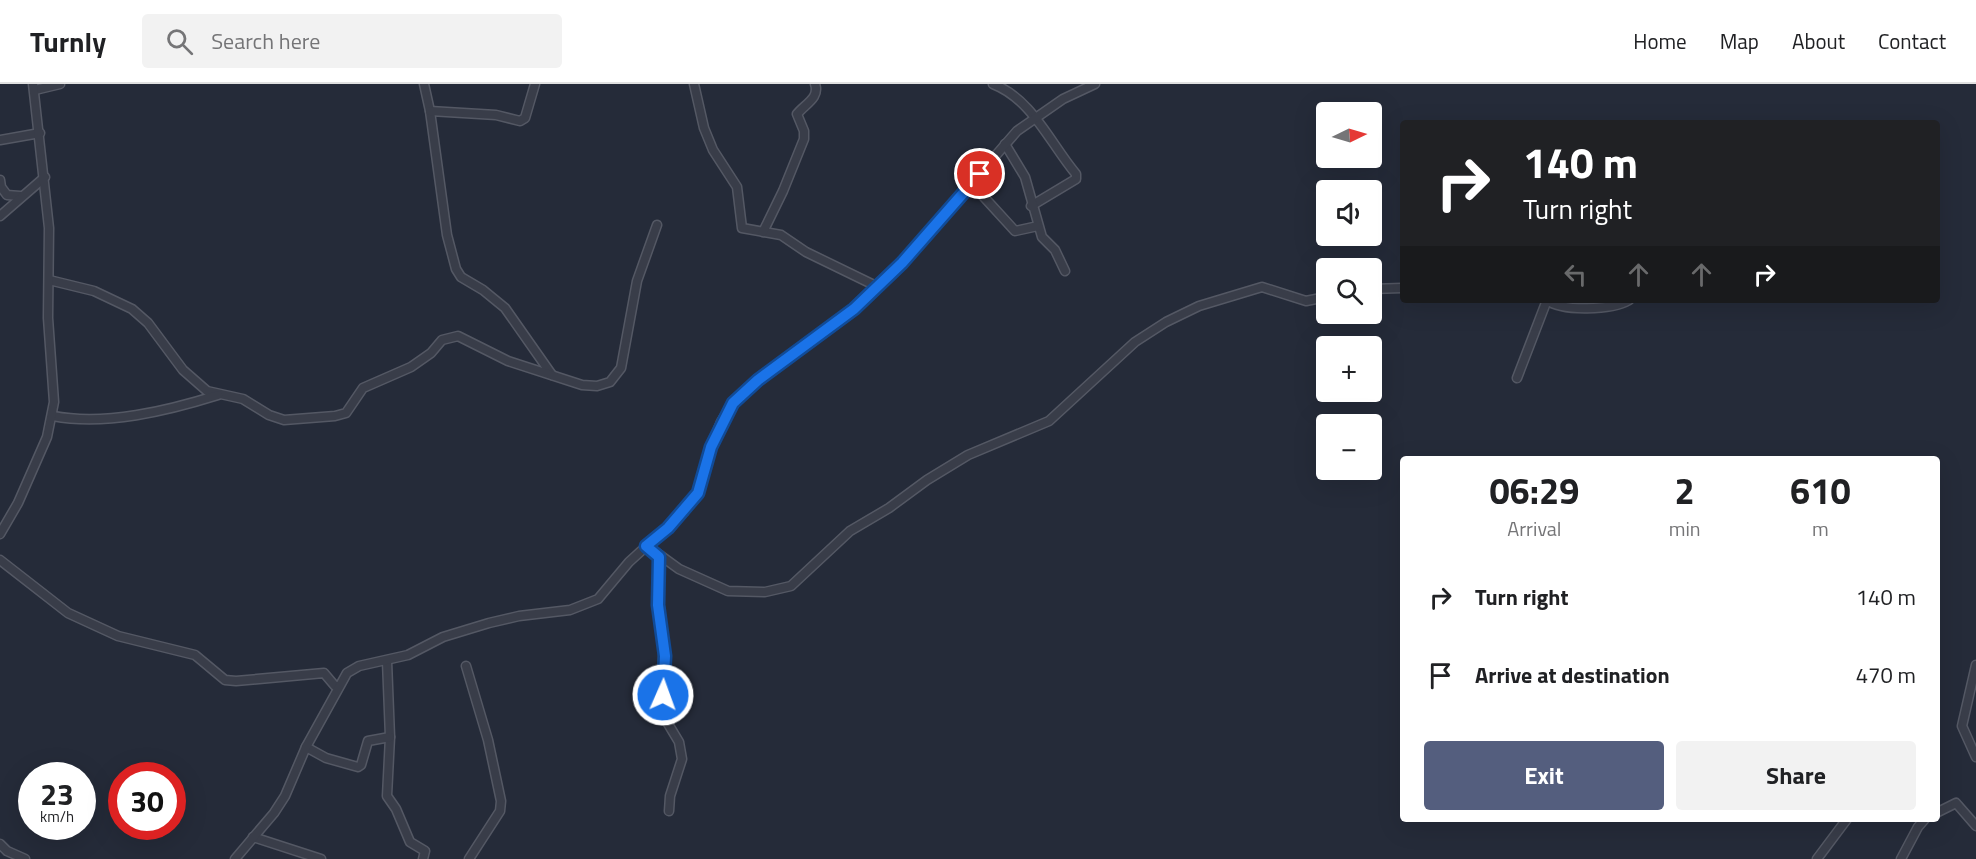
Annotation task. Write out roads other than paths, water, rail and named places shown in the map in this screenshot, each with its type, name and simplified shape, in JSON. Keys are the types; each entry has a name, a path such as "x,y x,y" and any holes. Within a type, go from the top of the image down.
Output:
{"street":[{"path":"0,534 18,503 47,437 53,416 54,389 48,318 49,280 45,177 34,87 60,84"},
{"path":"424,84 430,111 447,235 456,269 461,277 483,290 505,308 552,375"},
{"path":"430,111 496,115 520,121 525,118 535,84"},
{"path":"694,84 704,128 713,150 737,187 740,225 748,231 781,235 806,252 876,286"},
{"path":"763,232 804,139 804,131 797,114 815,96 817,89 815,84"},
{"path":"993,84 1017,96 1077,176 1032,206"},
{"path":"235,859 285,796 306,747 338,686 352,668 408,655 443,637 489,623 590,604 609,589 621,571 668,528 698,493 711,447 733,403 758,380 854,309 902,263 1005,144 1034,117 1063,99 1095,84"},
{"path":"0,140 40,134"},
{"path":"1005,144 1025,177 1038,226 1065,271"},
{"path":"0,216 20,196 45,177"},
{"path":"0,180 1,187 7,195 20,196"},
{"path":"972,184 1015,231 1038,226"},
{"path":"49,280 94,291 132,309 148,323 197,385 219,395 243,399 268,415 284,420 335,416 351,409 357,394 363,388 411,368 431,353 442,340 458,336 508,361 582,385 597,386 610,382 621,368 637,281 657,225"},
{"path":"646,546 679,569 728,591 765,592 791,586 850,531 890,508 927,480 968,454 1058,415 1106,367 1135,342 1166,322 1199,306 1262,287 1306,301 1316,299"},
{"path":"1382,289 1400,288"},
{"path":"1517,378 1546,303"},
{"path":"1552,303 1556,306 1604,308 1622,303"},
{"path":"53,416 77,421 111,417 219,395"},
{"path":"659,557 657,587 664,641 662,680 664,711 679,742 682,759 670,796 669,811"},
{"path":"0,560 68,613 118,636 195,656 225,680 324,673 335,686 338,686"},
{"path":"387,661 390,737 387,796 396,809 410,842 425,850 423,859"},
{"path":"1976,664 1962,726 1976,757"},
{"path":"466,666 488,741 501,801 500,811 469,859"},
{"path":"306,747 326,758 358,768 368,741 390,737"},
{"path":"1940,804 1955,803"},
{"path":"1940,811 1955,803"},
{"path":"1955,803 1976,826"},
{"path":"1817,859 1845,822"},
{"path":"1900,859 1923,822"},
{"path":"254,837 321,859"},
{"path":"0,844 7,851 25,859"}]}
